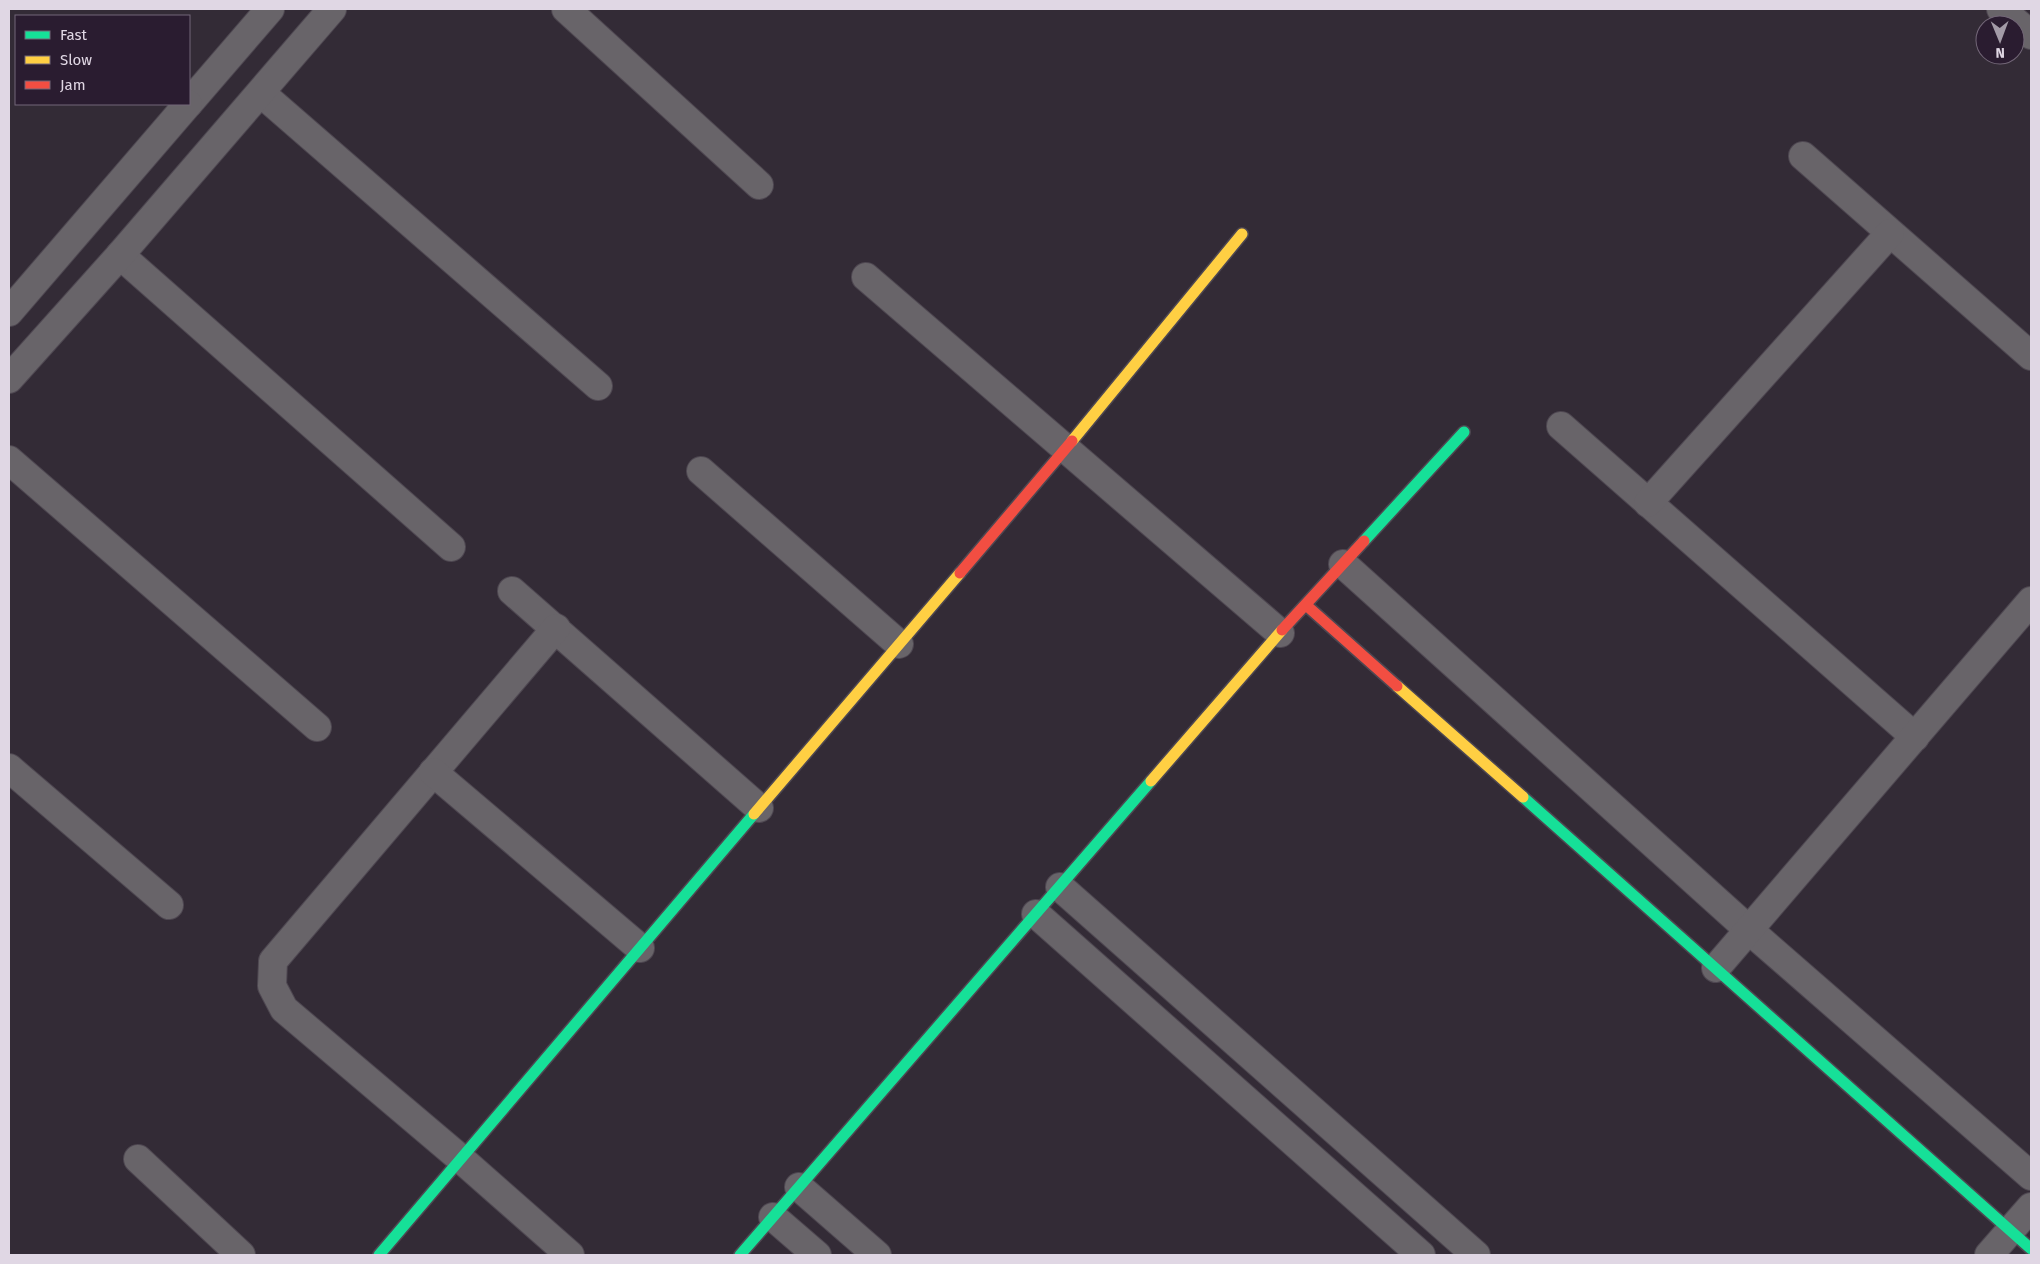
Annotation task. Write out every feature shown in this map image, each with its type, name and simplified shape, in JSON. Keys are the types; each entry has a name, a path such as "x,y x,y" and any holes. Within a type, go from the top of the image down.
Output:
{"street":[{"path":"190,101 270,9"},
{"path":"9,379 120,255 332,9"},
{"path":"566,9 759,185"},
{"path":"2001,9 2031,35"},
{"path":"261,92 598,386"},
{"path":"9,312 186,105"},
{"path":"1803,156 2031,356"},
{"path":"1648,503 1890,232"},
{"path":"379,1255 1066,449 1242,234"},
{"path":"120,255 451,547"},
{"path":"866,277 1280,633"},
{"path":"1561,426 1915,737"},
{"path":"740,1255 1280,633 1464,432"},
{"path":"9,460 317,727"},
{"path":"701,471 899,644"},
{"path":"1343,564 1749,930 2031,1176"},
{"path":"512,591 759,808"},
{"path":"1716,968 2031,601"},
{"path":"1306,605 2031,1249"},
{"path":"556,628 273,961 272,986 284,1009 461,1158 570,1255"},
{"path":"9,768 169,905"},
{"path":"433,772 640,948"},
{"path":"1060,887 1476,1255"},
{"path":"1036,914 1421,1255"},
{"path":"138,1159 241,1255"},
{"path":"799,1187 878,1255"},
{"path":"1988,1255 2031,1207"},
{"path":"773,1217 817,1255"}],"traffic: fast":[{"path":"1364,541 1464,432"},
{"path":"740,1255 1151,781"},
{"path":"1523,797 2031,1249"},
{"path":"379,1255 754,814"}],"traffic: slow":[{"path":"1072,441 1242,234"},
{"path":"754,814 960,573"},
{"path":"1151,781 1282,630"},
{"path":"1397,686 1523,797"}],"traffic: jam":[{"path":"960,573 1072,441"},
{"path":"1282,630 1364,541"},
{"path":"1306,605 1397,686"}]}
